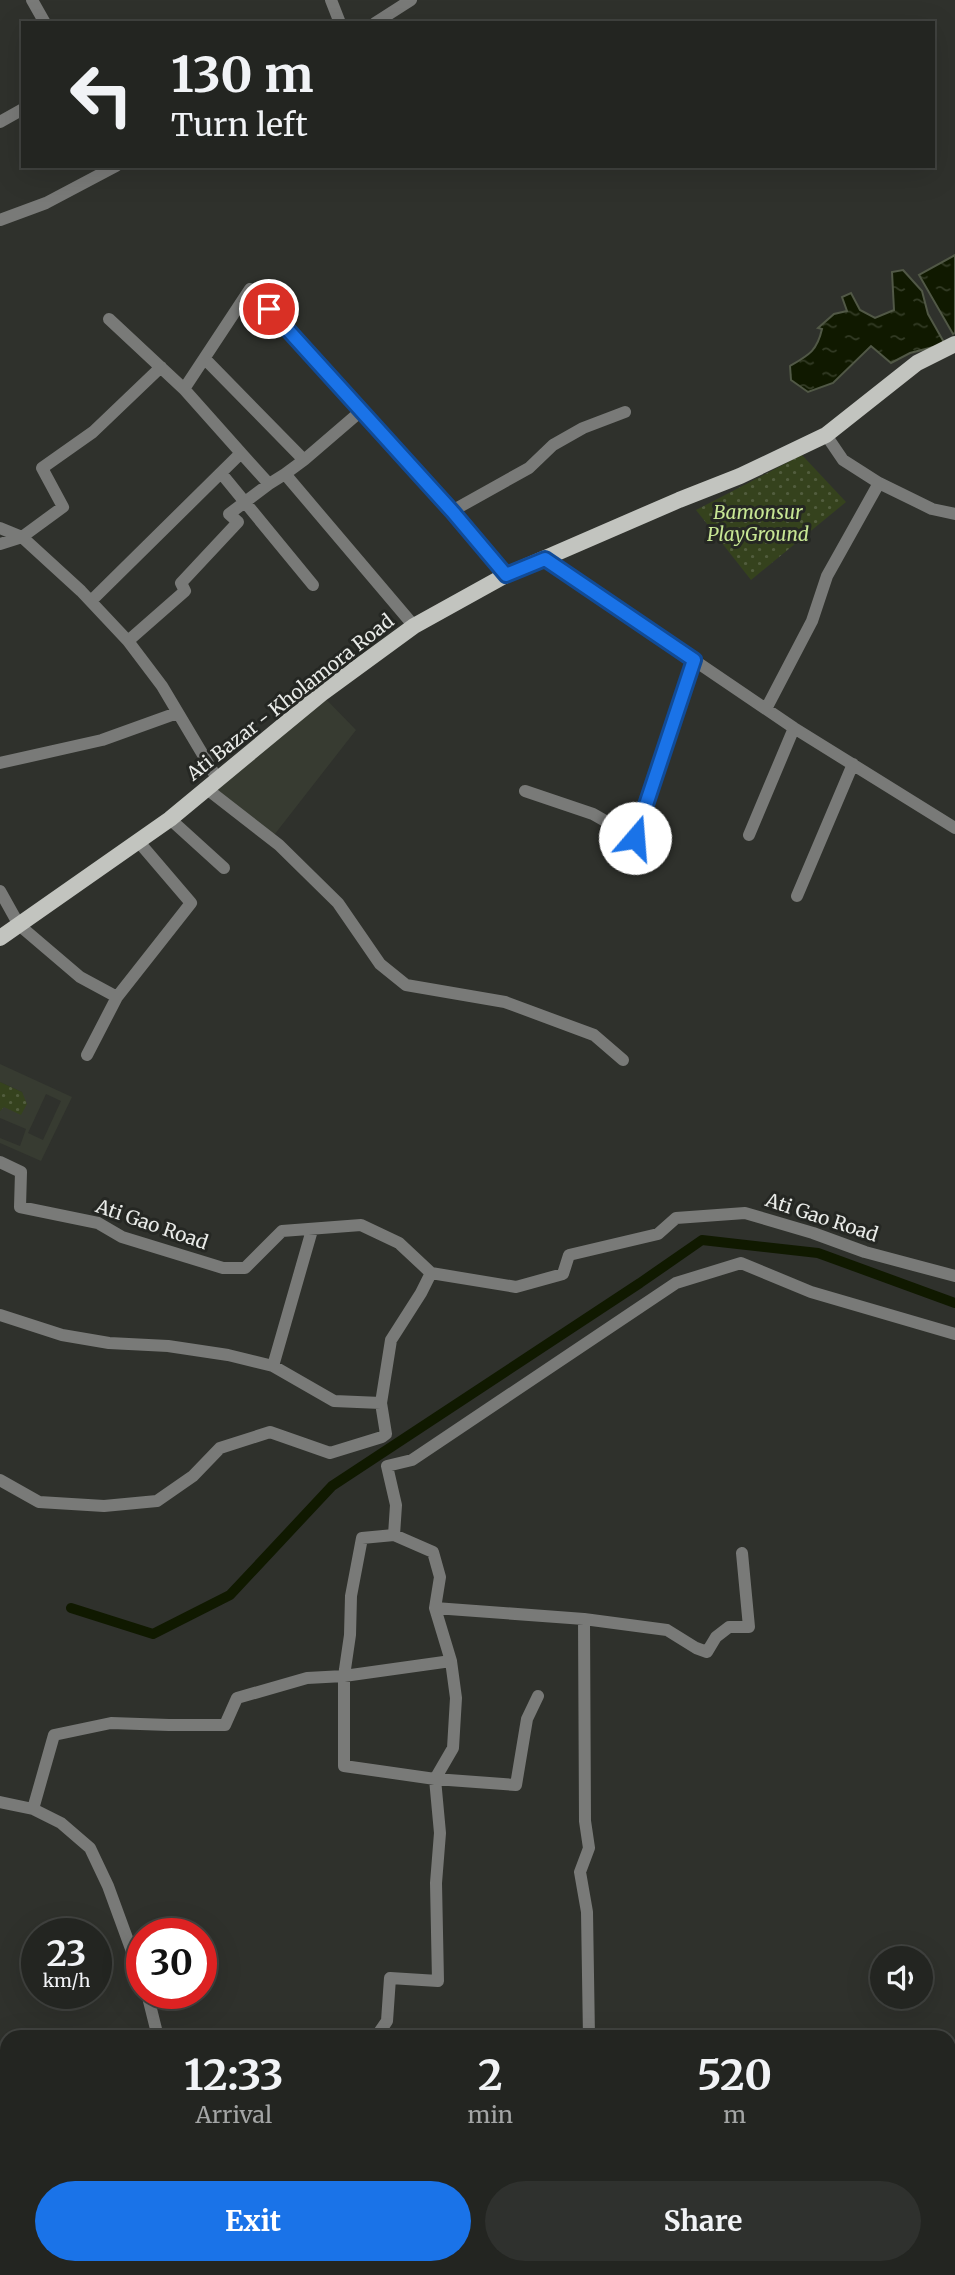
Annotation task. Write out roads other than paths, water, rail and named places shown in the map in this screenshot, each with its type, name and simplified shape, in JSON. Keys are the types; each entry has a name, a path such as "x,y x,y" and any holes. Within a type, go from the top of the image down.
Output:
{"main road":[{"name":"Ati Bazar - Kholamora Road","path":"0,938 170,819 321,694 414,626 506,575 740,476 826,435 917,363 955,344"}],"street":[{"path":"32,0 44,21"},
{"path":"331,0 340,21"},
{"path":"378,21 411,0"},
{"path":"0,122 21,110"},
{"path":"0,220 46,203 112,168"},
{"path":"184,389 250,289 452,511 506,575"},
{"path":"109,319 184,389 269,484"},
{"path":"205,359 304,460"},
{"path":"0,544 22,537 63,507 42,468 93,432 161,367"},
{"path":"128,641 185,591 181,583 238,522 229,514 304,460 360,411"},
{"path":"452,511 529,468 553,445 583,428 625,412"},
{"path":"826,435 843,460 879,483 932,509 955,514"},
{"path":"91,601 241,453"},
{"path":"221,473 313,585"},
{"path":"285,474 414,626"},
{"path":"766,709 812,621 827,576 879,483"},
{"path":"0,528 22,537 91,601 128,641 162,686 212,784 338,903 380,964 406,985 505,1002 594,1035 622,1060"},
{"path":"545,559 794,728 955,828"},
{"path":"525,791 593,814 635,838 694,660"},
{"path":"0,763 102,740 177,713"},
{"path":"749,835 794,728"},
{"path":"797,896 853,764"},
{"path":"170,819 224,868"},
{"path":"87,1055 117,997 191,903 138,841"},
{"path":"0,891 19,925 80,976 117,997"},
{"name":"Ati Gao Road","path":"0,1162 21,1172 20,1207 98,1223 122,1237 223,1268 245,1268 282,1231 361,1225 398,1243 431,1273 516,1287 563,1274 569,1255 658,1234 676,1218 745,1213 865,1252 955,1276"},
{"path":"273,1366 312,1230"},
{"path":"394,1535 396,1505 387,1466 412,1460 676,1283 741,1263 811,1292 955,1334"},
{"path":"0,1480 39,1502 104,1506 157,1501 193,1476 220,1448 270,1432 330,1453 382,1437 386,1434 381,1403 391,1340 431,1273"},
{"path":"0,1315 62,1335 109,1343 192,1349 228,1355 273,1366 334,1401 381,1403"},
{"path":"381,2030 387,2021 390,1978 438,1981 436,1882 440,1833 435,1779 453,1748 456,1698 451,1661 435,1608 440,1577 433,1552 394,1535 362,1538 351,1597 350,1635 344,1676 344,1766 435,1779 516,1785 527,1719 538,1696"},
{"path":"435,1608 584,1619 667,1630 707,1652 716,1637 729,1627 749,1627 742,1553"},
{"path":"584,1619 585,1821 589,1848 580,1872 587,1912 589,2030"},
{"path":"33,1809 54,1735 111,1723 225,1725 237,1698 307,1678 344,1676 451,1661"},
{"path":"0,1802 33,1809 61,1823 90,1849 108,1886 126,1935"},
{"path":"151,2009 156,2030"}],"water":[{"path":"955,255 955,333 953,334 919,275"},
{"path":"903,270 922,291 928,314 945,344 910,353 891,363 871,346 833,383 808,392 791,380 790,366 815,347 822,329 818,328 834,314 847,311 842,297 851,293 860,310 875,318 894,310 892,272"}],"waterway":[{"path":"71,1608 153,1634 230,1595 332,1486 702,1240 818,1253 955,1303"}],"park label":[{"name":"Bamonsur PlayGround","path":"758,523"}]}
